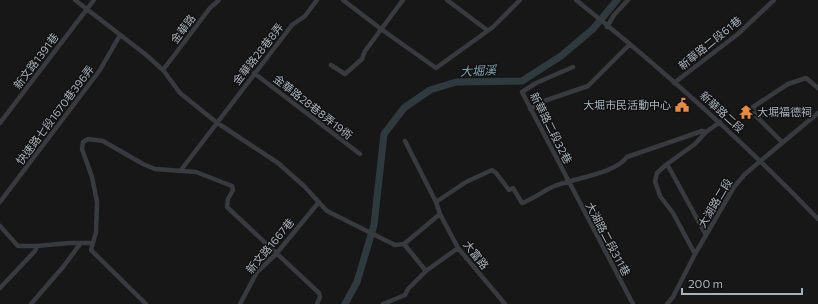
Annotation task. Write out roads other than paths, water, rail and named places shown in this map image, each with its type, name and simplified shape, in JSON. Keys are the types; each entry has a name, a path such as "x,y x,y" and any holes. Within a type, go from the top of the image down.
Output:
{"street":[{"path":"75,0 145,54 163,70 180,93 216,122 278,163 304,186 327,211 395,245 404,244 440,214"},
{"name":"新文路1391巷","path":"0,123 94,0"},
{"name":"金華路","path":"163,70 210,8 219,0"},
{"name":"金華路28巷8弄","path":"181,170 216,122 292,25 304,16 317,0"},
{"path":"343,0 436,68 487,30 520,0"},
{"path":"331,65 345,74 362,59 365,51 403,0"},
{"path":"447,0 487,30"},
{"name":"新華路二段","path":"576,0 720,122 761,160 818,219"},
{"path":"607,27 614,15 628,0"},
{"name":"新華路二段61巷","path":"674,83 738,34 774,0"},
{"name":"快速路七段1670巷396弄","path":"0,202 100,70 120,35"},
{"path":"530,109 544,101 588,86 629,45"},
{"name":"新華路二段32巷","path":"568,181 522,92 536,82 572,67"},
{"name":"金華路28巷8弄19衖","path":"254,73 360,154"},
{"path":"782,142 755,115 753,107 788,84 806,78 818,88"},
{"name":"大湖路二段","path":"667,304 673,297 695,254 734,187 744,174 818,113"},
{"path":"695,254 673,212 660,196 656,188 655,181 657,173 695,144 706,132 720,122"},
{"path":"436,202 466,182 492,170 509,190 513,188 522,203 530,200 551,187 619,166 628,157 702,131 706,132"},
{"path":"146,304 92,253 92,243 96,232 97,220 96,196 92,177 82,150 85,140 96,139 103,141 143,164 155,169 196,172 232,186 233,190 228,199 227,207 319,293 320,297 317,304"},
{"name":"大富路","path":"405,141 458,248 505,304"},
{"path":"667,164 706,235"},
{"name":"大湖路二段311巷","path":"568,181 633,304"},
{"name":"新文路1667巷","path":"240,304 257,272 276,254 319,202"},
{"path":"0,226 18,246 92,243"},
{"path":"31,304 81,243"},
{"path":"404,244 426,272"},
{"path":"0,288 35,251 37,246"},
{"path":"383,304 405,295 408,289 426,272 458,248"}],"waterway":[{"name":"大堀溪","path":"345,304 357,282 374,225 384,134 404,108 430,90 456,82 522,81 561,56 593,29 617,0"}],"place":[{"name":"大堀市民活動中心","path":"682,105"},
{"name":"大堀福德祠","path":"746,112"}]}
